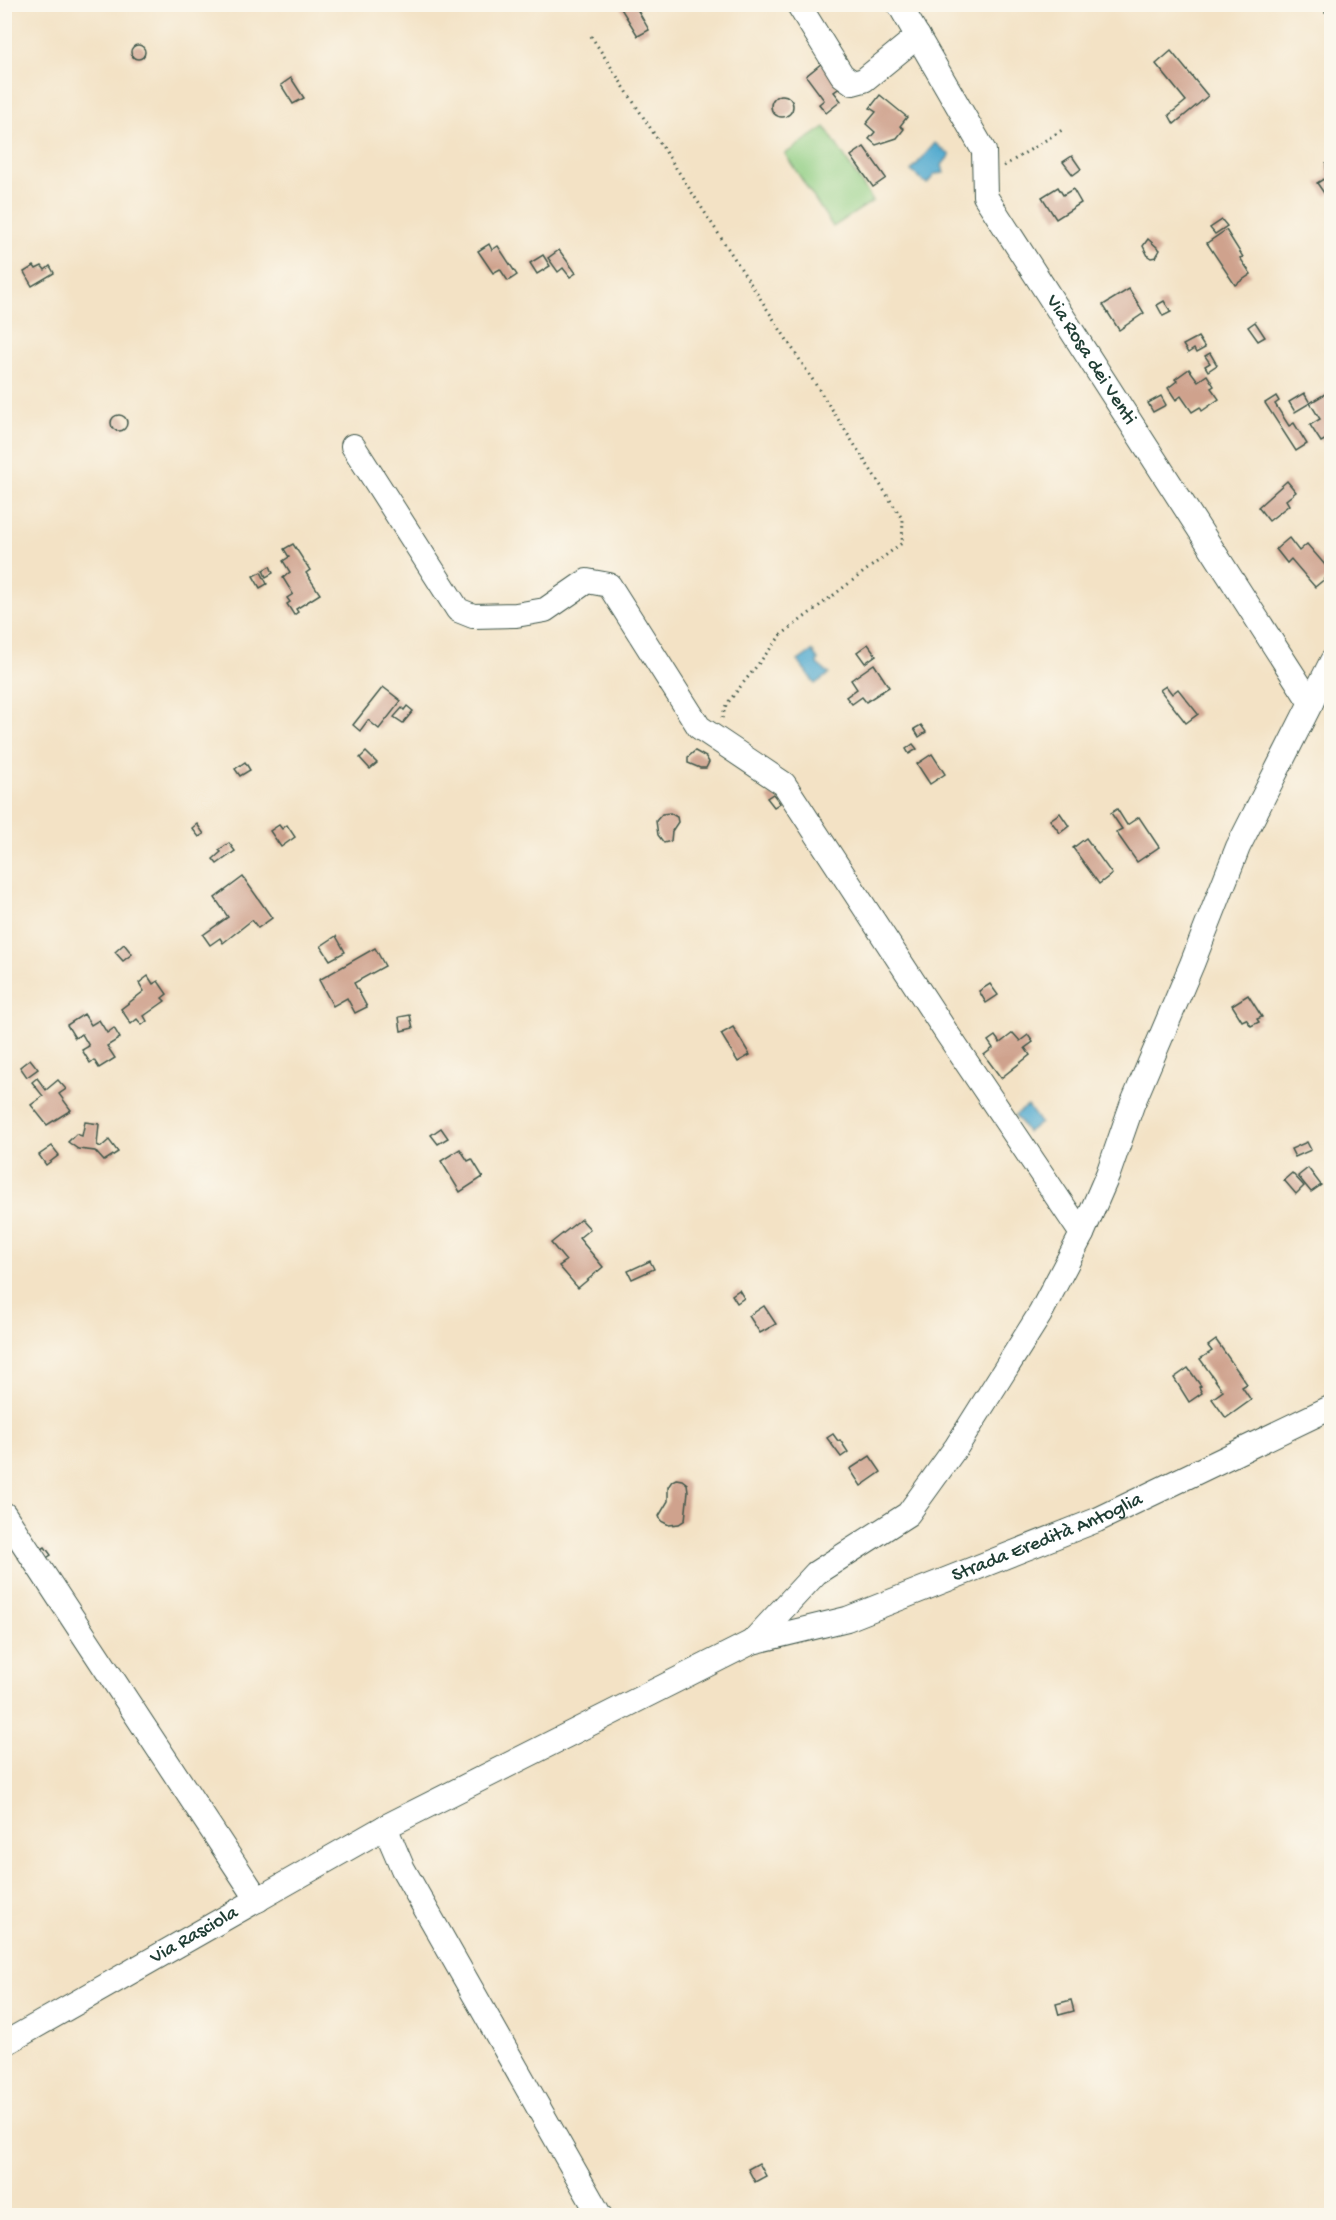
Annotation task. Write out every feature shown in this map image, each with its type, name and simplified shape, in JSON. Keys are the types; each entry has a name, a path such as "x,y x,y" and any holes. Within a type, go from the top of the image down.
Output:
{"street":[{"path":"798,4 842,75 853,83 864,80 918,36"},
{"name":"Via Rosa dei Venti","path":"899,4 984,151 985,195 1311,703"},
{"path":"353,446 458,610 473,616 516,615 545,610 587,582 609,585 699,727 784,784 948,1035 1082,1234"},
{"path":"752,1642 816,1574 908,1514 957,1446 1040,1314 1082,1234 1108,1174 1132,1105 1192,964 1238,847 1332,661"},
{"name":"Strada Eredità Antoglia","path":"752,1642 847,1619 1097,1520 1332,1407"},
{"path":"4,1514 258,1900"},
{"name":"Via Rasciola","path":"4,2044 385,1827 752,1642"},
{"path":"385,1827 403,1869 600,2216"}],"path":[{"path":"591,36 903,520 902,543 781,635 726,705 716,740"},
{"path":"985,178 1062,130"}],"green space":[{"path":"825,127 873,201 833,227 785,154"}],"water":[{"path":"935,143 950,155 942,165 944,173 935,174 927,184 911,171"},
{"path":"812,651 818,659 817,664 829,674 815,684 798,661"},
{"path":"1028,1106 1040,1123 1027,1132 1015,1115"}],"building":[{"path":"625,4 644,4 637,9 649,30 638,36 620,7"},
{"path":"1327,4 1332,4 1332,14 1325,12"},
{"path":"138,45 143,47 145,52 143,57 138,59 133,57 131,52 133,47"},
{"path":"1171,51 1208,96 1174,124 1169,115 1186,101 1156,64"},
{"path":"822,63 841,87 834,92 841,101 826,113 819,104 824,100 806,76"},
{"path":"291,78 304,98 293,104 281,85"},
{"path":"782,95 790,98 793,106 790,114 782,117 774,114 771,106 774,98"},
{"path":"880,95 907,117 900,126 904,129 897,138 876,145 869,139 875,132 866,124 876,112 870,108"},
{"path":"864,147 886,178 873,187 851,156"},
{"path":"1072,156 1081,169 1073,175 1063,162"},
{"path":"1332,163 1332,192 1326,196 1317,183 1327,177 1326,164"},
{"path":"1058,187 1063,195 1073,189 1081,203 1056,219 1042,197"},
{"path":"1222,220 1227,226 1215,234 1210,228"},
{"path":"1226,230 1251,274 1235,285 1207,243"},
{"path":"1148,239 1160,250 1156,257 1148,256 1143,246"},
{"path":"489,244 492,250 498,246 517,275 508,281 500,269 493,273 478,251"},
{"path":"559,250 576,273 570,277 563,268 558,272 548,258"},
{"path":"543,255 550,266 537,274 530,263"},
{"path":"34,266 36,269 42,266 45,270 50,266 54,273 32,286 24,272"},
{"path":"1129,289 1144,313 1119,330 1103,305"},
{"path":"1164,301 1171,312 1163,316 1157,305"},
{"path":"1255,322 1265,337 1258,341 1248,327"},
{"path":"1198,337 1205,348 1196,353 1194,349 1188,353 1183,345"},
{"path":"1210,353 1217,365 1208,371 1205,366 1210,363 1205,356"},
{"path":"1189,369 1198,381 1207,375 1214,386 1211,388 1219,399 1202,411 1200,407 1192,412 1181,396 1176,400 1168,388 1177,381 1175,379"},
{"path":"1328,392 1332,397 1332,436 1321,442 1310,425 1320,419 1310,403"},
{"path":"1304,393 1310,403 1295,412 1289,402"},
{"path":"1161,396 1166,405 1153,412 1148,403"},
{"path":"1276,396 1279,401 1275,404 1289,426 1294,423 1307,444 1296,451 1265,403"},
{"path":"119,415 127,423 119,431 111,423"},
{"path":"1287,481 1296,492 1286,500 1289,505 1269,521 1258,507"},
{"path":"1289,538 1299,551 1307,544 1332,573 1315,587 1291,559 1287,563 1276,549"},
{"path":"293,544 310,570 306,573 320,594 296,609 298,612 294,615 287,604 290,602 287,598 293,594 283,578 290,572 283,561 289,557 284,549"},
{"path":"270,566 273,573 266,577 263,570"},
{"path":"261,572 267,584 260,588 253,576"},
{"path":"868,644 876,655 865,663 857,652"},
{"path":"874,664 889,687 866,702 862,697 852,704 846,697 857,689 851,680"},
{"path":"1166,686 1172,694 1178,689 1198,714 1186,723 1160,690"},
{"path":"383,687 401,701 379,729 368,720 360,731 353,725"},
{"path":"407,706 413,711 403,723 394,717"},
{"path":"921,725 926,732 919,737 914,729"},
{"path":"913,744 917,749 909,754 906,749"},
{"path":"695,751 706,757 709,762 706,768 688,763 688,757"},
{"path":"366,752 377,763 370,769 360,758"},
{"path":"932,754 945,774 930,784 917,764"},
{"path":"245,762 250,770 240,776 235,769"},
{"path":"773,794 780,803 774,807 767,798"},
{"path":"1117,809 1127,825 1139,817 1159,847 1137,862 1116,832 1122,829 1111,813"},
{"path":"670,813 677,817 678,822 672,831 671,841 664,843 658,835 656,821 662,814"},
{"path":"1060,813 1069,826 1060,833 1050,820"},
{"path":"197,824 204,834 199,837 192,828"},
{"path":"279,825 282,829 287,825 295,837 281,847 270,831"},
{"path":"1086,838 1112,874 1099,884 1073,848"},
{"path":"229,843 235,851 217,864 213,859 221,852 219,850"},
{"path":"243,877 272,918 258,928 252,920 223,943 220,938 210,945 203,935 228,917 215,898"},
{"path":"336,936 345,952 330,960 321,946"},
{"path":"124,944 132,954 123,961 115,952"},
{"path":"375,948 385,966 354,983 367,1007 355,1013 347,998 333,1006 319,980"},
{"path":"148,976 153,984 158,981 167,994 162,998 165,1001 144,1016 147,1021 142,1025 137,1019 131,1024 121,1009 144,991 139,983"},
{"path":"990,984 998,995 986,1003 979,991"},
{"path":"1248,995 1262,1017 1257,1019 1259,1022 1251,1026 1246,1019 1242,1021 1232,1005"},
{"path":"84,1014 91,1025 99,1020 107,1033 114,1028 120,1038 107,1046 115,1058 99,1068 94,1060 90,1063 82,1050 89,1046 82,1034 75,1038 67,1025"},
{"path":"410,1015 413,1028 401,1031 399,1017"},
{"path":"733,1027 750,1055 738,1062 721,1034"},
{"path":"1013,1033 1020,1041 1028,1035 1033,1042 1025,1048 1030,1055 1001,1078 984,1055 993,1048 988,1041 995,1036 1000,1043"},
{"path":"30,1059 38,1069 27,1077 20,1067"},
{"path":"37,1078 46,1090 58,1080 66,1089 59,1094 71,1110 47,1125 31,1105 43,1096 32,1082"},
{"path":"85,1122 99,1124 97,1145 101,1147 109,1140 118,1152 104,1161 95,1151 78,1149 68,1142 76,1134 82,1136"},
{"path":"441,1128 448,1138 438,1144 431,1135"},
{"path":"1307,1142 1311,1150 1295,1157 1291,1149"},
{"path":"52,1146 59,1155 46,1165 39,1155"},
{"path":"460,1149 468,1161 472,1159 483,1177 460,1192 441,1161"},
{"path":"1308,1168 1321,1185 1311,1192 1298,1176"},
{"path":"1292,1173 1304,1186 1296,1194 1284,1180"},
{"path":"581,1219 590,1229 579,1238 603,1267 578,1288 559,1266 566,1261 551,1243"},
{"path":"650,1261 654,1269 632,1279 628,1271"},
{"path":"739,1290 744,1298 737,1303 732,1295"},
{"path":"764,1306 776,1324 760,1333 749,1316"},
{"path":"1216,1340 1247,1384 1242,1387 1251,1400 1226,1418 1212,1399 1223,1391 1200,1359 1212,1351 1208,1346"},
{"path":"1188,1368 1201,1386 1199,1387 1202,1393 1189,1402 1174,1378"},
{"path":"833,1434 848,1452 841,1457 827,1438"},
{"path":"870,1456 881,1472 861,1486 850,1469"},
{"path":"676,1479 687,1484 685,1520 679,1524 669,1525 661,1521 659,1516 668,1501 668,1487"},
{"path":"45,1547 51,1555 45,1559 40,1550"},
{"path":"1071,2000 1074,2011 1059,2015 1056,2004"},
{"path":"759,2163 766,2176 755,2182 748,2169"}]}
